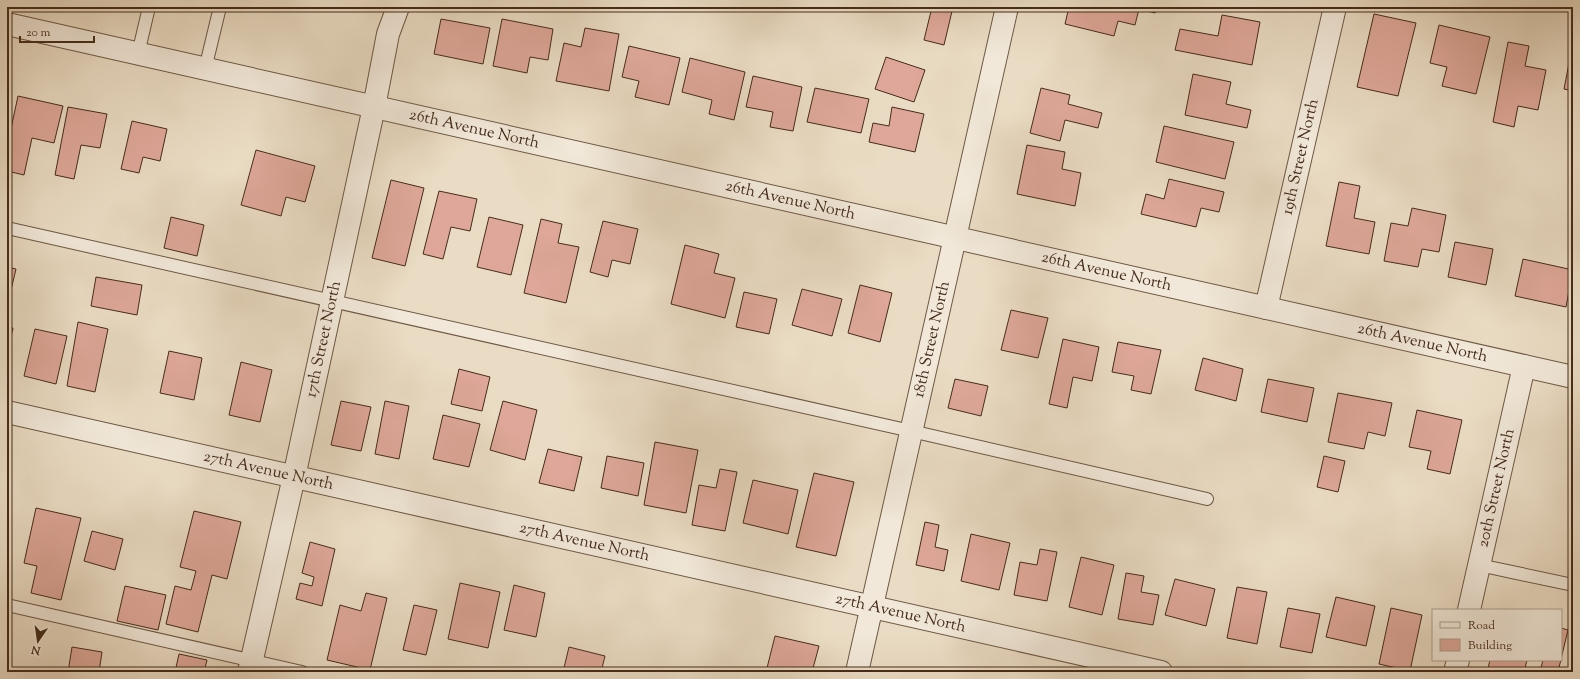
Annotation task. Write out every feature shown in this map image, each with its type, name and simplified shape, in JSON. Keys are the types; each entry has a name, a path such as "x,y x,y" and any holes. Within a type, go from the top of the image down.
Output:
{"street":[{"name":"17th Street North","path":"250,666 294,477 374,107 388,34 398,7"},
{"name":"18th Street North","path":"857,672 1007,7"},
{"name":"19th Street North","path":"1266,308 1335,7"},
{"name":"26th Avenue North","path":"7,24 1573,377"},
{"name":"20th Street North","path":"1469,609 1524,366"},
{"name":"27th Avenue North","path":"7,412 1161,672"},
{"path":"1455,672 1458,661"}],"lane":[{"path":"138,54 149,7"},
{"path":"204,69 220,7"},
{"path":"7,228 332,300 1207,499"},
{"path":"1479,565 1573,585"},
{"path":"7,605 250,666 302,672"}],"building":[{"path":"932,7 953,7 944,45 924,40"},
{"path":"1069,7 1156,7 1155,13 1139,9 1135,25 1118,21 1114,36 1065,24"},
{"path":"1374,14 1416,23 1398,96 1357,87"},
{"path":"1222,15 1260,22 1252,65 1175,50 1180,29 1218,36"},
{"path":"441,19 490,28 483,64 434,54"},
{"path":"502,19 553,29 548,60 530,57 527,73 493,66"},
{"path":"1439,25 1490,37 1476,94 1442,86 1447,67 1430,63"},
{"path":"585,28 619,34 609,91 556,81 564,43 581,47"},
{"path":"1508,42 1529,46 1525,66 1546,70 1538,110 1518,106 1514,127 1493,122"},
{"path":"629,46 680,58 669,105 635,97 639,81 622,77"},
{"path":"1571,53 1573,53 1573,91 1564,89"},
{"path":"886,57 925,70 914,102 875,89"},
{"path":"690,58 745,72 734,120 709,114 712,100 682,92"},
{"path":"1193,74 1231,82 1226,104 1251,110 1247,128 1185,115"},
{"path":"753,76 802,87 793,131 770,127 773,112 746,107"},
{"path":"815,88 869,99 861,133 807,122"},
{"path":"1041,88 1070,95 1068,104 1102,113 1098,128 1065,120 1060,141 1030,133"},
{"path":"18,96 63,106 54,143 32,138 24,175 7,171 7,147"},
{"path":"68,107 107,114 100,148 81,145 74,179 55,175"},
{"path":"892,107 924,114 915,152 869,142 873,123 889,126"},
{"path":"132,121 167,129 160,161 143,157 139,173 121,169"},
{"path":"1164,126 1234,142 1225,179 1156,162"},
{"path":"1027,145 1065,152 1062,169 1081,173 1075,206 1017,194"},
{"path":"256,150 315,166 305,202 286,197 281,216 241,205"},
{"path":"1169,179 1224,192 1219,212 1201,208 1196,227 1141,214 1146,194 1164,199"},
{"path":"391,180 424,188 405,266 372,258"},
{"path":"1339,182 1360,186 1354,218 1375,222 1369,254 1326,246"},
{"path":"439,191 477,199 470,231 451,227 443,259 423,254"},
{"path":"1412,208 1446,215 1439,252 1422,249 1418,267 1384,261 1391,223 1408,226"},
{"path":"171,217 204,225 197,256 164,248"},
{"path":"489,217 523,225 511,275 477,267"},
{"path":"541,219 562,224 558,243 579,247 566,303 524,293"},
{"path":"603,221 638,229 630,264 612,260 608,277 590,272"},
{"path":"1455,242 1493,249 1486,285 1448,277"},
{"path":"685,245 719,254 714,273 735,278 725,318 671,304"},
{"path":"1523,259 1573,270 1566,307 1515,296"},
{"path":"7,267 16,269 7,307"},
{"path":"96,277 142,285 137,315 91,306"},
{"path":"860,285 892,293 880,342 848,333"},
{"path":"802,289 842,299 832,336 792,325"},
{"path":"744,292 777,299 769,334 736,327"},
{"path":"1011,310 1048,318 1038,358 1001,350"},
{"path":"78,322 108,329 95,392 67,386"},
{"path":"7,327 13,328 7,354"},
{"path":"35,329 67,336 56,384 24,376"},
{"path":"1063,339 1099,347 1092,381 1073,377 1067,408 1049,404"},
{"path":"1118,342 1161,350 1151,394 1131,390 1134,376 1112,372"},
{"path":"169,351 202,358 194,400 160,393"},
{"path":"1203,358 1243,369 1236,401 1195,390"},
{"path":"241,362 272,370 260,422 229,415"},
{"path":"459,369 490,377 482,411 451,404"},
{"path":"955,379 988,386 981,416 948,408"},
{"path":"1268,379 1314,388 1307,422 1261,412"},
{"path":"1338,393 1392,403 1385,436 1368,432 1364,449 1328,442"},
{"path":"341,401 371,407 361,451 331,445"},
{"path":"385,401 409,406 399,459 375,454"},
{"path":"503,401 537,410 525,460 490,450"},
{"path":"1417,410 1462,420 1450,474 1427,469 1431,451 1409,447"},
{"path":"443,415 480,424 469,467 433,459"},
{"path":"655,442 698,450 686,513 644,505"},
{"path":"548,449 582,457 574,491 539,483"},
{"path":"607,456 644,463 638,496 601,488"},
{"path":"1324,456 1345,461 1338,492 1317,487"},
{"path":"720,469 737,472 725,531 692,525 699,485 716,488"},
{"path":"814,473 854,482 836,556 796,547"},
{"path":"753,480 798,490 788,534 743,523"},
{"path":"36,508 81,518 61,600 31,593 37,566 24,563"},
{"path":"194,511 241,522 227,579 212,575 198,632 166,624 175,586 191,590 196,571 180,567"},
{"path":"925,522 939,525 935,547 948,550 944,571 916,565"},
{"path":"92,531 123,539 115,570 84,561"},
{"path":"971,534 1010,543 999,590 961,581"},
{"path":"310,542 335,549 322,606 296,599 300,583 312,586 314,577 302,573"},
{"path":"1040,549 1057,552 1047,601 1014,595 1020,562 1037,565"},
{"path":"1081,557 1114,565 1102,615 1069,607"},
{"path":"1126,573 1144,576 1141,592 1159,595 1153,625 1118,619"},
{"path":"1175,579 1215,589 1206,626 1165,615"},
{"path":"460,583 500,592 488,648 448,639"},
{"path":"514,585 545,593 536,637 504,630"},
{"path":"125,586 166,595 158,630 117,621"},
{"path":"1237,587 1267,592 1257,644 1227,638"},
{"path":"366,593 387,598 370,670 327,660 340,605 361,611"},
{"path":"1336,597 1375,606 1366,646 1326,637"},
{"path":"414,605 437,610 426,655 403,650"},
{"path":"1288,608 1320,614 1312,653 1280,647"},
{"path":"1391,608 1422,615 1410,671 1379,664"},
{"path":"1562,628 1568,630 1562,655"},
{"path":"775,636 819,646 812,672 766,672"},
{"path":"72,647 102,652 99,672 68,672"},
{"path":"569,647 605,656 601,672 563,672"},
{"path":"179,654 207,660 204,672 175,672"},
{"path":"1490,661 1527,661 1524,672 1487,672"},
{"path":"1543,661 1561,661 1559,667 1573,671 1573,672 1540,672"}]}
